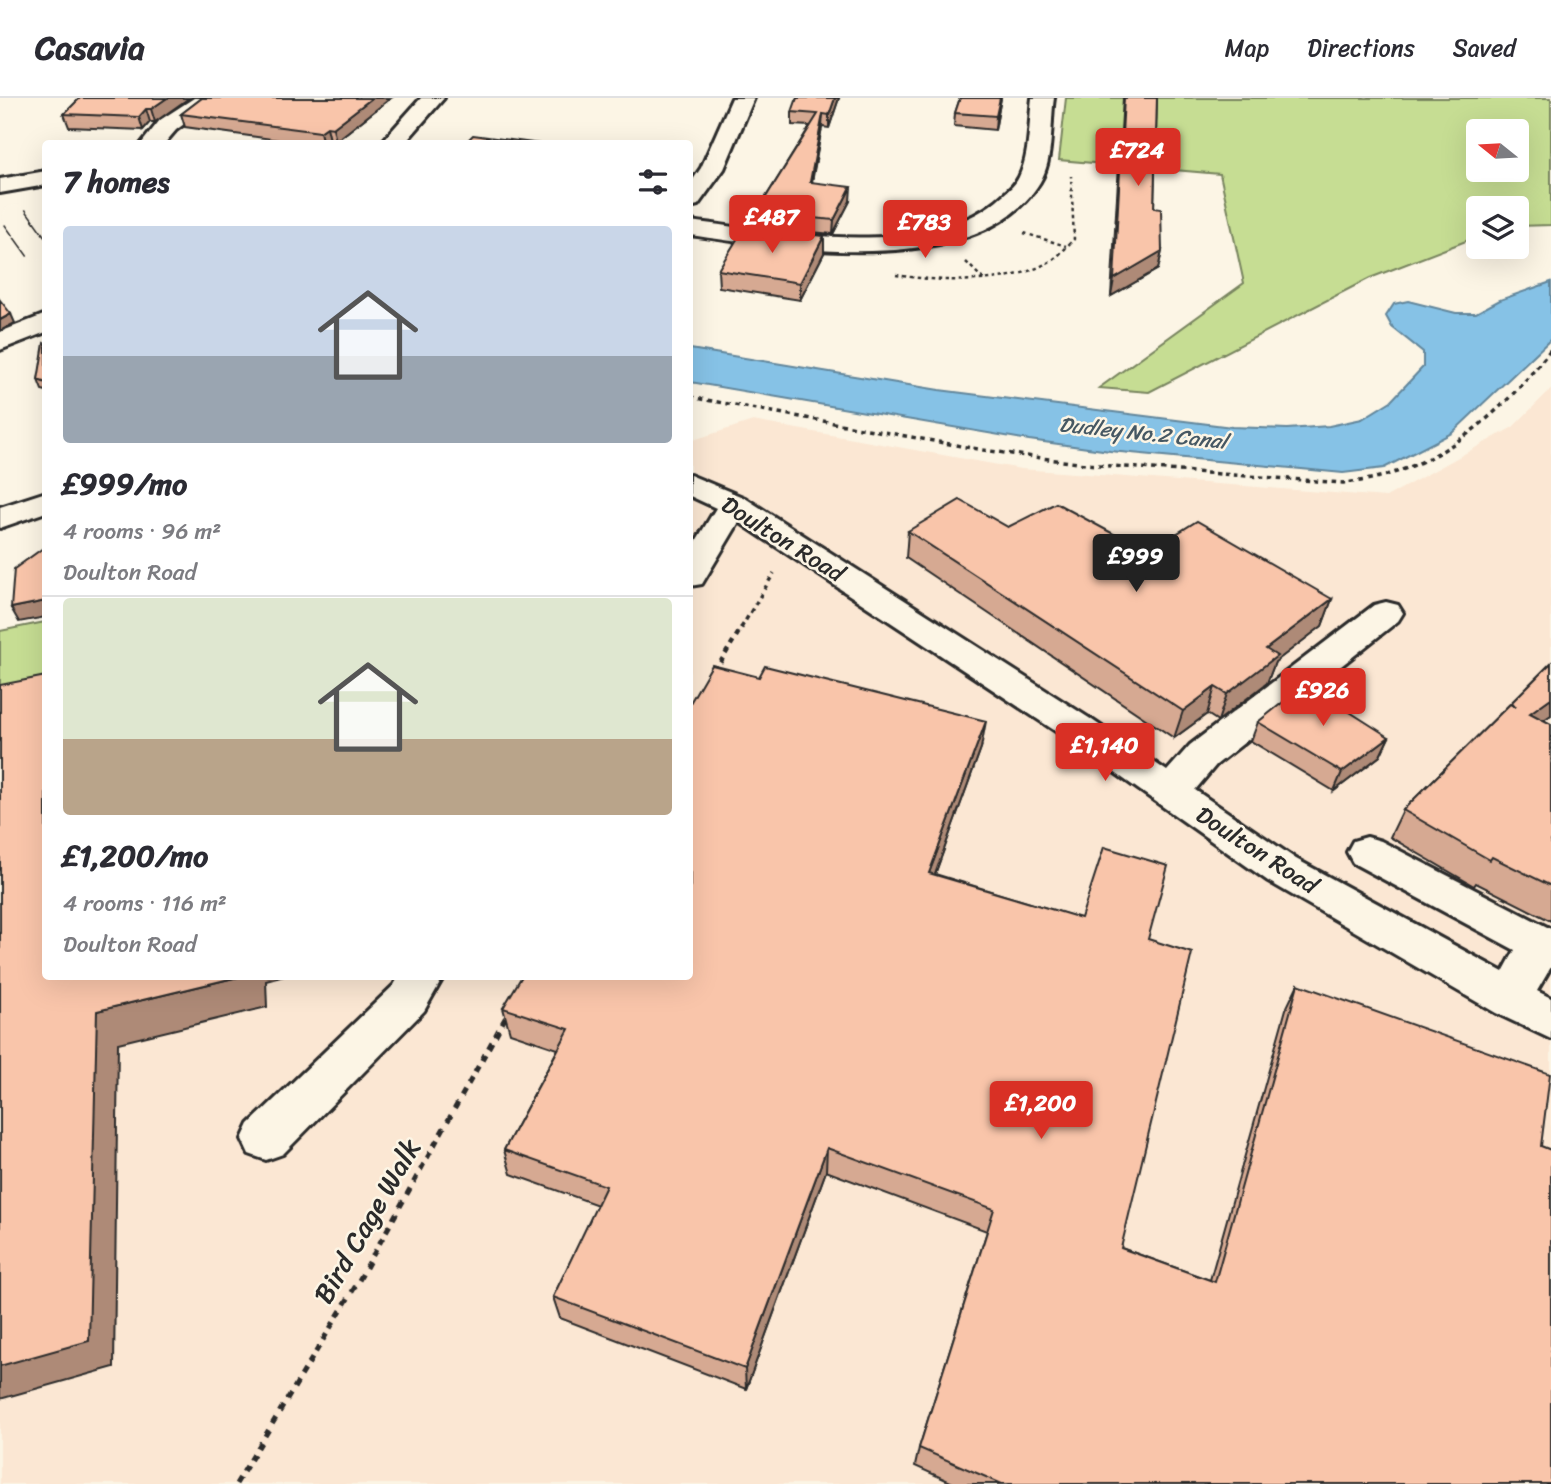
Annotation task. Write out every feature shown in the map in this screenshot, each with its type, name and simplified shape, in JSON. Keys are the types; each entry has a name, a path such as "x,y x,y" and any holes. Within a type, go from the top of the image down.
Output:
{"street":[{"path":"155,140 168,125 208,98"},
{"path":"395,140 433,98"},
{"path":"693,196 712,169 743,98"},
{"path":"693,228 827,244 867,244 941,236 986,221 1013,201 1031,177 1043,98"},
{"path":"42,178 1,183 15,217 42,252"},
{"path":"0,342 42,324"},
{"name":"Doulton Road","path":"693,485 734,505 1076,727 1282,870 1551,1020"},
{"path":"0,518 42,502"},
{"path":"693,571 734,505"},
{"path":"1170,792 1203,755 1386,613"},
{"path":"1367,852 1547,946 1526,968 1511,1000"},
{"path":"266,1139 409,998 420,980"}],"path":[{"path":"693,398 983,450 1085,464 1343,483 1381,478 1416,465 1480,426 1535,373 1551,349"},
{"path":"710,679 792,542"},
{"name":"Bird Cage Walk","path":"236,1484 358,1282 509,1012"}],"shaded area":[{"path":"1551,389 1551,1484 0,1484 0,631 42,623 42,980 693,980 693,440 753,421 1021,469 1386,497 1513,427"}],"green space":[{"path":"1066,98 1551,98 1551,225 1529,226 1529,196 1466,196 1466,241 1370,278 1149,392 1099,388 1244,283 1220,174 1059,160"},
{"path":"42,623 42,705 0,714 0,631"}],"water":[{"name":"Dudley No.2 Canal","path":"1551,282 1551,339 1452,433 1384,468 1343,473 1110,451 1029,440 693,383 693,349 939,390 1232,427 1287,429 1329,426 1362,419 1391,401 1423,367 1423,352 1392,327 1386,316 1394,304 1408,301 1456,313 1476,313 1500,300"}],"building":[{"path":"80,98 167,98 151,109 146,109 139,117 64,114"},
{"path":"202,98 372,98 333,128 327,127 320,132 181,114"},
{"path":"797,98 835,98 829,115 823,114 810,182 851,187 834,220 756,213 818,114 792,112"},
{"path":"960,98 1000,98 996,116 955,113"},
{"path":"1124,98 1157,98 1154,208 1161,209 1162,251 1114,279"},
{"path":"473,135 510,140 468,140"},
{"path":"744,228 824,236 800,283 718,270"},
{"path":"0,300 11,314 0,320"},
{"path":"42,355 42,382 38,380"},
{"path":"960,500 1008,527 1056,503 1147,552 1197,521 1332,599 1266,649 1277,656 1227,694 1215,687 1183,711 908,531"},
{"path":"42,549 42,602 11,608 14,569"},
{"path":"1551,663 1551,698 1530,713 1551,724 1551,886 1492,857 1490,860 1403,810 1510,704 1516,707 1512,702"},
{"path":"712,665 759,677 765,666 986,721 929,873 1081,918 1104,847 1168,866 1148,939 1192,953 1121,1248 1215,1282 1298,984 1550,1074 1541,1146 1551,1150 1551,1484 1002,1484 919,1448 994,1209 827,1148 745,1369 553,1297 606,1186 504,1150 569,1029 503,1008 520,980 693,980 693,698"},
{"path":"42,677 42,980 225,980 97,1011 89,1341 0,1366 0,685"},
{"path":"1306,684 1389,737 1342,772 1258,722"}]}
